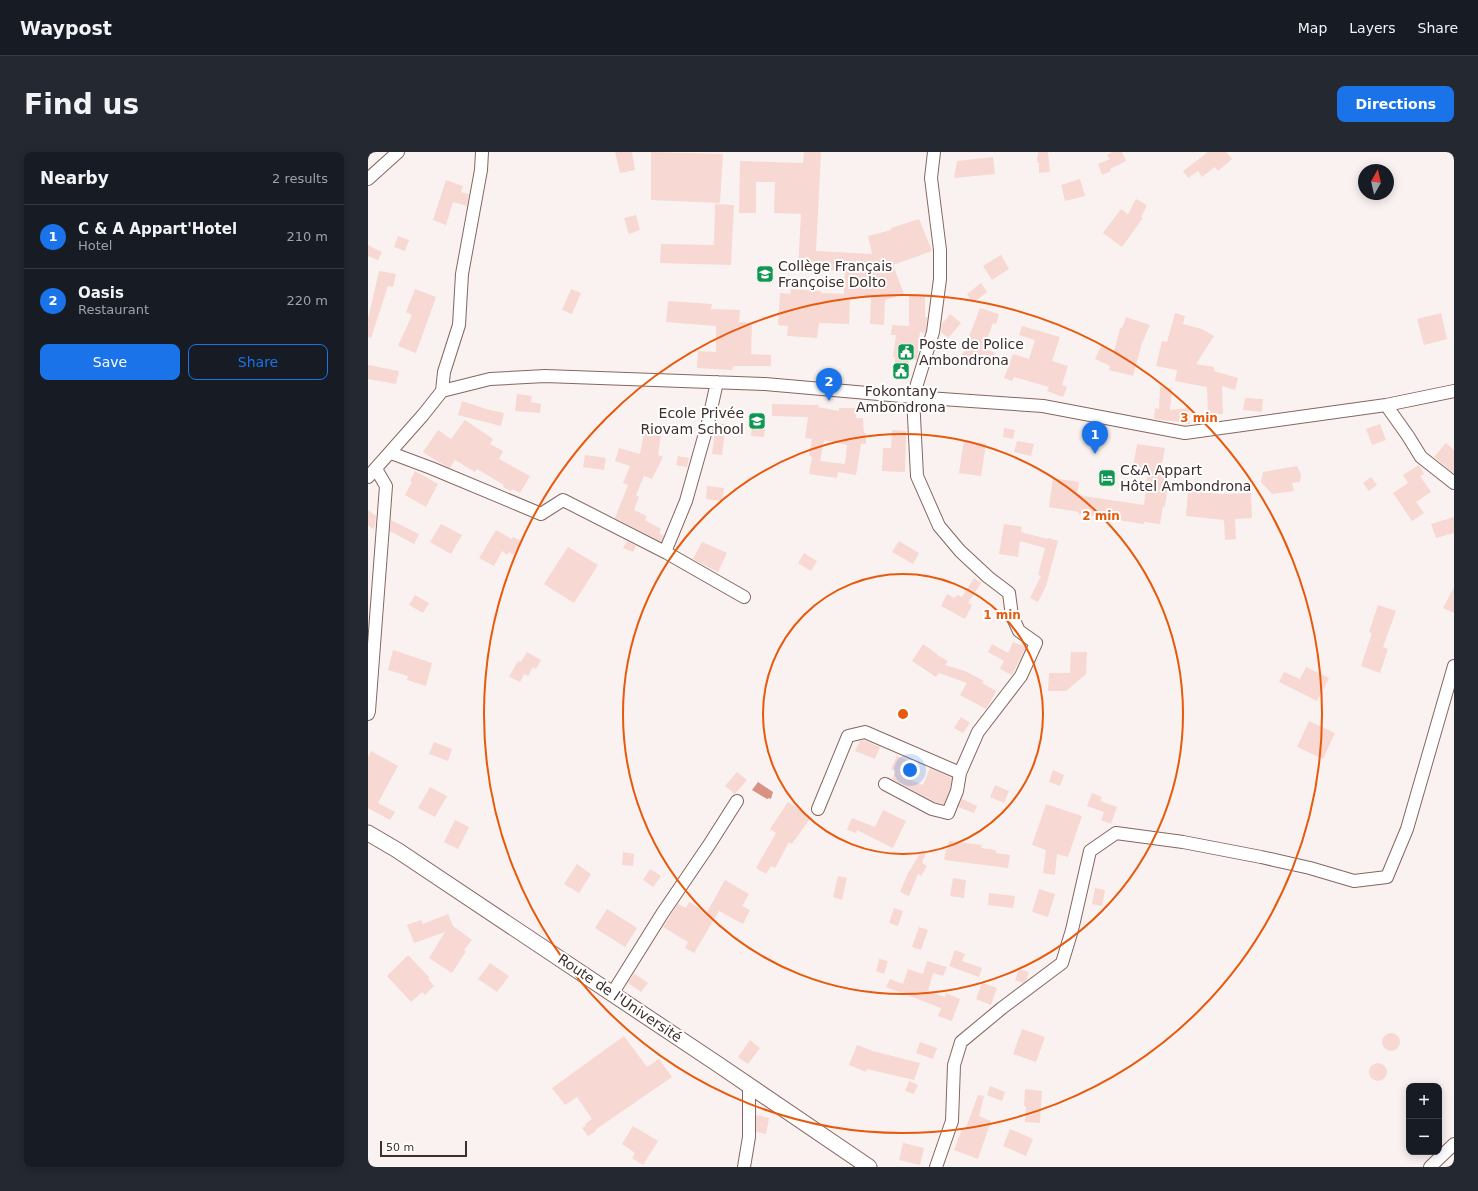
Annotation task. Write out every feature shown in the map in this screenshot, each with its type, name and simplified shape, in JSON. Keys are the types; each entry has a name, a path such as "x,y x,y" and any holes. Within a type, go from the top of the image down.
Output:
{"street":[{"path":"368,179 398,152"},
{"path":"368,714 370,704 386,486 372,473 391,453 442,392 444,372 459,325 462,274 481,170 482,152"},
{"path":"886,784 932,809 948,813 957,791 960,773 978,732 1021,676 1036,643 1019,631 1012,616 1009,593 960,551 939,526 917,476 913,397 933,332 940,279 940,250 931,178 934,152"},
{"path":"442,392 490,379 545,376 765,384 913,397 1044,406 1185,433 1386,405 1454,391"},
{"path":"665,552 686,501 708,423 717,382"},
{"path":"1386,405 1421,457 1454,482"},
{"path":"391,453 444,473 540,514 563,500 665,552 744,597"},
{"path":"936,1167 952,1121 954,1065 961,1042 1002,1008 1062,963 1072,930 1090,851 1116,833 1183,842 1261,857 1310,868 1354,881 1387,876 1407,829 1454,666"},
{"path":"818,810 848,736 865,732 960,773"},
{"path":"612,994 662,914 737,801"},
{"name":"Route de l'Université","path":"368,833 397,850 869,1167"},
{"path":"744,1167 749,1137 749,1085"},
{"path":"1430,1167 1454,1144"}],"shaded area":[{"path":"758,782 773,792 771,799 767,799 752,790"}],"building":[{"path":"615,152 632,152 635,170 620,173"},
{"path":"651,152 723,154 720,203 651,200"},
{"path":"804,152 821,152 816,251 872,254 868,236 891,230 891,228 919,219 932,251 893,265 904,294 885,300 884,325 870,324 871,298 850,298 849,324 819,323 817,338 787,336 788,326 778,325 780,293 790,294 791,289 844,294 845,271 798,269 801,214 774,213 775,182 756,182 756,213 739,213 740,161 803,163"},
{"path":"1038,152 1048,152 1050,172 1039,173 1039,163 1037,163"},
{"path":"1112,152 1122,152 1126,161 1102,175 1098,164 1110,159 1107,155"},
{"path":"1208,152 1226,152 1232,159 1218,171 1215,167 1202,177 1198,171 1188,178 1183,171"},
{"path":"993,157 995,174 954,178 957,161"},
{"path":"1080,179 1085,196 1065,201 1061,185"},
{"path":"446,180 463,186 461,192 469,194 467,206 453,202 446,225 433,220"},
{"path":"1136,199 1147,205 1141,217 1143,218 1122,247 1103,233 1121,209 1128,214"},
{"path":"715,204 734,205 731,265 660,263 661,244 714,245"},
{"path":"636,215 640,230 629,234 624,218"},
{"path":"398,236 409,240 405,251 394,247"},
{"path":"368,245 382,252 378,260 368,256"},
{"path":"1001,255 1009,269 992,280 983,266"},
{"path":"379,271 396,274 393,287 388,286 371,338 368,337 368,319"},
{"path":"981,283 987,292 973,303 967,294"},
{"path":"415,289 436,297 416,353 398,346 412,315 406,312"},
{"path":"571,289 581,293 572,314 562,310"},
{"path":"909,295 925,295 925,317 927,317 926,330 925,333 920,332 917,360 909,359 908,378 894,377 895,357 893,357 896,335 891,335 892,325 909,326"},
{"path":"668,301 712,304 711,309 740,310 739,322 752,323 751,354 771,355 771,366 733,366 732,370 697,368 698,351 716,352 716,326 666,322"},
{"path":"980,308 999,314 996,324 993,323 984,348 995,353 990,364 981,360 978,367 960,360"},
{"path":"1175,313 1185,316 1183,324 1202,329 1214,336 1196,364 1214,367 1214,371 1238,378 1235,390 1222,386 1223,414 1208,415 1207,387 1175,381 1177,370 1156,366 1162,341 1167,342"},
{"path":"1441,313 1447,339 1424,345 1417,319"},
{"path":"950,314 961,323 948,338 941,332 942,324"},
{"path":"1126,317 1150,325 1142,343 1133,376 1109,370 1110,366 1095,359 1101,346 1114,352 1120,328 1122,328"},
{"path":"1022,326 1060,337 1052,361 1068,366 1062,385 1067,387 1063,397 1047,391 1049,387 1014,377 1012,381 1004,378 1013,354 1029,359 1035,340 1019,335"},
{"path":"368,365 399,371 396,384 368,379"},
{"path":"1160,387 1172,388 1170,410 1189,408 1190,424 1181,424 1180,422 1154,419 1155,408 1159,409"},
{"path":"517,394 532,396 531,402 541,404 540,413 515,411"},
{"path":"1245,398 1263,399 1262,412 1243,410"},
{"path":"462,401 504,413 501,426 458,415"},
{"path":"772,404 819,405 818,407 839,411 839,408 856,408 856,418 863,418 864,433 866,433 866,444 861,444 856,475 838,472 837,478 809,474 812,457 809,456 812,439 805,438 808,417 772,416","holes":["824,440 847,445 845,464 820,461"]},
{"path":"753,418 766,420 764,437 751,436"},
{"path":"465,420 493,439 490,444 503,451 499,459 530,476 520,493 503,487 504,485 477,469 475,472 455,460 450,468 423,452 438,430 451,439"},
{"path":"716,423 726,424 722,455 712,454"},
{"path":"1380,424 1386,440 1372,445 1366,429"},
{"path":"1004,428 1015,430 1013,439 1003,437"},
{"path":"892,430 906,431 905,472 882,471 883,448 891,448"},
{"path":"644,432 661,435 658,455 663,457 652,479 644,476 636,495 639,497 634,510 647,516 645,520 661,529 659,533 664,536 661,542 615,518 628,485 623,483 630,466 615,461 619,448 640,454"},
{"path":"964,440 986,444 981,476 959,473"},
{"path":"1017,441 1034,444 1031,456 1014,452"},
{"path":"1446,443 1454,450 1454,473 1434,457"},
{"path":"1137,444 1165,448 1160,474 1169,475 1165,507 1163,506 1160,524 1144,522 1144,524 1078,514 1079,512 1049,507 1053,478 1079,482 1077,495 1144,505 1148,470 1133,467"},
{"path":"585,455 606,458 604,470 583,467"},
{"path":"678,456 689,458 687,467 676,465"},
{"path":"1419,465 1424,474 1420,476 1431,492 1416,502 1424,513 1412,521 1393,493 1408,483 1403,475"},
{"path":"1297,466 1301,474 1300,482 1292,483 1294,491 1272,494 1261,482 1263,472"},
{"path":"415,471 438,484 426,507 405,495 412,482 410,481"},
{"path":"1371,477 1377,485 1369,491 1363,483"},
{"path":"707,486 724,488 722,501 706,499"},
{"path":"1188,491 1222,494 1251,493 1252,518 1235,519 1236,539 1225,540 1224,520 1186,516"},
{"path":"368,510 376,516 375,526 373,529 368,525"},
{"path":"1454,517 1454,533 1436,538 1431,524"},
{"path":"391,520 419,534 414,544 390,531"},
{"path":"441,524 462,535 451,554 430,542"},
{"path":"1004,524 1022,527 1021,532 1058,541 1046,586 1038,602 1030,598 1041,576 1038,575 1045,548 1020,541 1018,557 999,554"},
{"path":"496,530 512,539 513,537 521,541 514,555 509,552 507,555 502,551 494,566 479,558"},
{"path":"627,541 636,546 633,552 623,548"},
{"path":"899,541 919,553 913,564 892,552"},
{"path":"702,542 727,553 718,572 693,559"},
{"path":"568,547 598,565 574,603 544,584"},
{"path":"804,553 817,561 811,571 798,563"},
{"path":"974,578 981,583 968,603 972,605 965,619 941,606 947,594 955,598 957,595 962,597"},
{"path":"1454,587 1454,613 1443,608"},
{"path":"415,595 429,603 423,613 409,605"},
{"path":"1378,605 1396,611 1383,647 1388,649 1380,673 1361,666 1372,633 1369,632"},
{"path":"1013,642 1026,647 1012,675 1000,669 1004,661 988,652 992,644 1008,653"},
{"path":"923,644 937,655 948,661 945,665 965,671 984,681 982,683 996,691 986,709 960,695 967,683 939,673 936,677 912,661"},
{"path":"393,650 432,663 426,686 407,680 408,676 388,670"},
{"path":"527,652 541,660 536,669 533,667 528,676 524,674 520,682 509,677 518,661 521,662"},
{"path":"1071,652 1087,652 1086,674 1066,691 1048,691 1049,673 1070,673"},
{"path":"1306,667 1329,678 1317,701 1279,682 1284,672 1300,679"},
{"path":"961,717 970,723 963,733 954,728"},
{"path":"1309,721 1335,733 1323,759 1297,747"},
{"path":"863,740 880,747 875,759 855,751 860,741"},
{"path":"434,742 452,749 448,761 429,754"},
{"path":"371,751 398,766 378,803 395,812 390,820 368,808 368,757"},
{"path":"897,756 910,761 904,777 923,785 930,768 952,778 950,789 944,804 935,802 892,779 896,771 891,769"},
{"path":"1053,770 1064,775 1060,786 1049,782"},
{"path":"737,772 747,780 735,794 725,786"},
{"path":"995,785 1009,791 1004,803 990,797"},
{"path":"430,787 447,796 435,817 418,808"},
{"path":"1092,793 1102,797 1100,801 1117,807 1111,824 1101,820 1104,812 1087,806"},
{"path":"962,799 977,806 974,813 958,807"},
{"path":"788,802 811,817 792,844 789,842 775,868 771,866 766,874 756,868 776,833 770,829"},
{"path":"1046,804 1082,816 1068,857 1057,854 1055,875 1043,873 1046,850 1032,845"},
{"path":"883,810 906,821 893,848 857,830 856,833 847,830 852,818 875,827"},
{"path":"455,820 469,827 458,849 444,842"},
{"path":"949,841 982,845 981,848 996,850 996,853 1010,855 1008,868 944,860"},
{"path":"922,850 926,853 922,863 927,866 921,876 918,874 909,896 900,892 907,875"},
{"path":"623,852 634,854 633,866 622,865"},
{"path":"577,864 591,874 579,893 564,884"},
{"path":"650,869 661,876 653,887 643,880"},
{"path":"838,876 847,878 842,900 833,897"},
{"path":"953,878 966,880 964,898 950,896"},
{"path":"725,880 749,894 742,906 750,910 743,924 719,911 694,953 685,948 688,942 663,927 678,904 686,908 689,902 707,912"},
{"path":"1095,888 1105,890 1102,906 1092,904"},
{"path":"1039,889 1055,894 1048,917 1032,912"},
{"path":"989,893 1015,896 1013,908 988,905"},
{"path":"894,908 903,911 898,926 889,923"},
{"path":"607,909 637,928 625,947 595,928"},
{"path":"448,914 453,926 472,940 464,950 466,951 452,973 429,958 445,932 414,943 407,925 421,920 423,924"},
{"path":"919,927 928,930 921,950 912,947"},
{"path":"955,950 965,954 962,961 982,968 979,977 949,966"},
{"path":"408,955 430,978 428,979 434,986 425,995 422,992 411,1002 387,976"},
{"path":"879,959 888,961 884,974 876,971"},
{"path":"927,961 947,967 943,976 933,973 928,991 945,997 946,993 960,999 952,1021 938,1016 941,1008 886,987 890,979 903,984 908,969 923,974"},
{"path":"490,963 509,976 497,992 478,979"},
{"path":"1019,969 1029,972 1026,981 1023,983 1015,980"},
{"path":"634,973 648,983 641,992 628,983"},
{"path":"982,983 997,988 991,1005 976,999"},
{"path":"1022,1029 1045,1037 1036,1062 1013,1054"},
{"path":"1391,1033 1397,1036 1400,1042 1397,1048 1391,1051 1385,1048 1382,1042 1385,1036"},
{"path":"624,1036 647,1067 659,1059 672,1077 588,1136 582,1128 592,1119 577,1097 565,1105 552,1088"},
{"path":"750,1040 760,1048 748,1064 738,1057"},
{"path":"920,1042 937,1048 933,1059 916,1053"},
{"path":"857,1045 873,1051 920,1063 914,1080 867,1069 866,1072 849,1065"},
{"path":"1378,1063 1384,1066 1387,1072 1384,1078 1378,1081 1372,1078 1369,1072 1372,1066"},
{"path":"909,1081 918,1085 914,1094 905,1091"},
{"path":"990,1086 1005,1092 1002,1101 987,1095"},
{"path":"1025,1089 1042,1091 1040,1123 1025,1122"},
{"path":"978,1095 984,1096 979,1116 991,1121 978,1159 954,1150 962,1129 965,1130"},
{"path":"756,1115 769,1118 766,1134 756,1132"},
{"path":"633,1126 658,1141 643,1165 632,1158 635,1153 622,1144"},
{"path":"1010,1129 1033,1139 1026,1156 1003,1146"},
{"path":"903,1143 924,1148 920,1165 899,1160"}],"place":[{"name":"Collège Français Françoise Dolto","path":"765,274"},
{"name":"Poste de Police Ambondrona","path":"906,352"},
{"name":"Fokontany Ambondrona","path":"901,371"},
{"name":"Oasis","path":"829,401"},
{"name":"Ecole Privée Riovam School","path":"757,421"},
{"name":"C & A Appart'Hotel","path":"1095,454"},
{"name":"C&A Appart Hôtel Ambondrona","path":"1107,478"}]}
